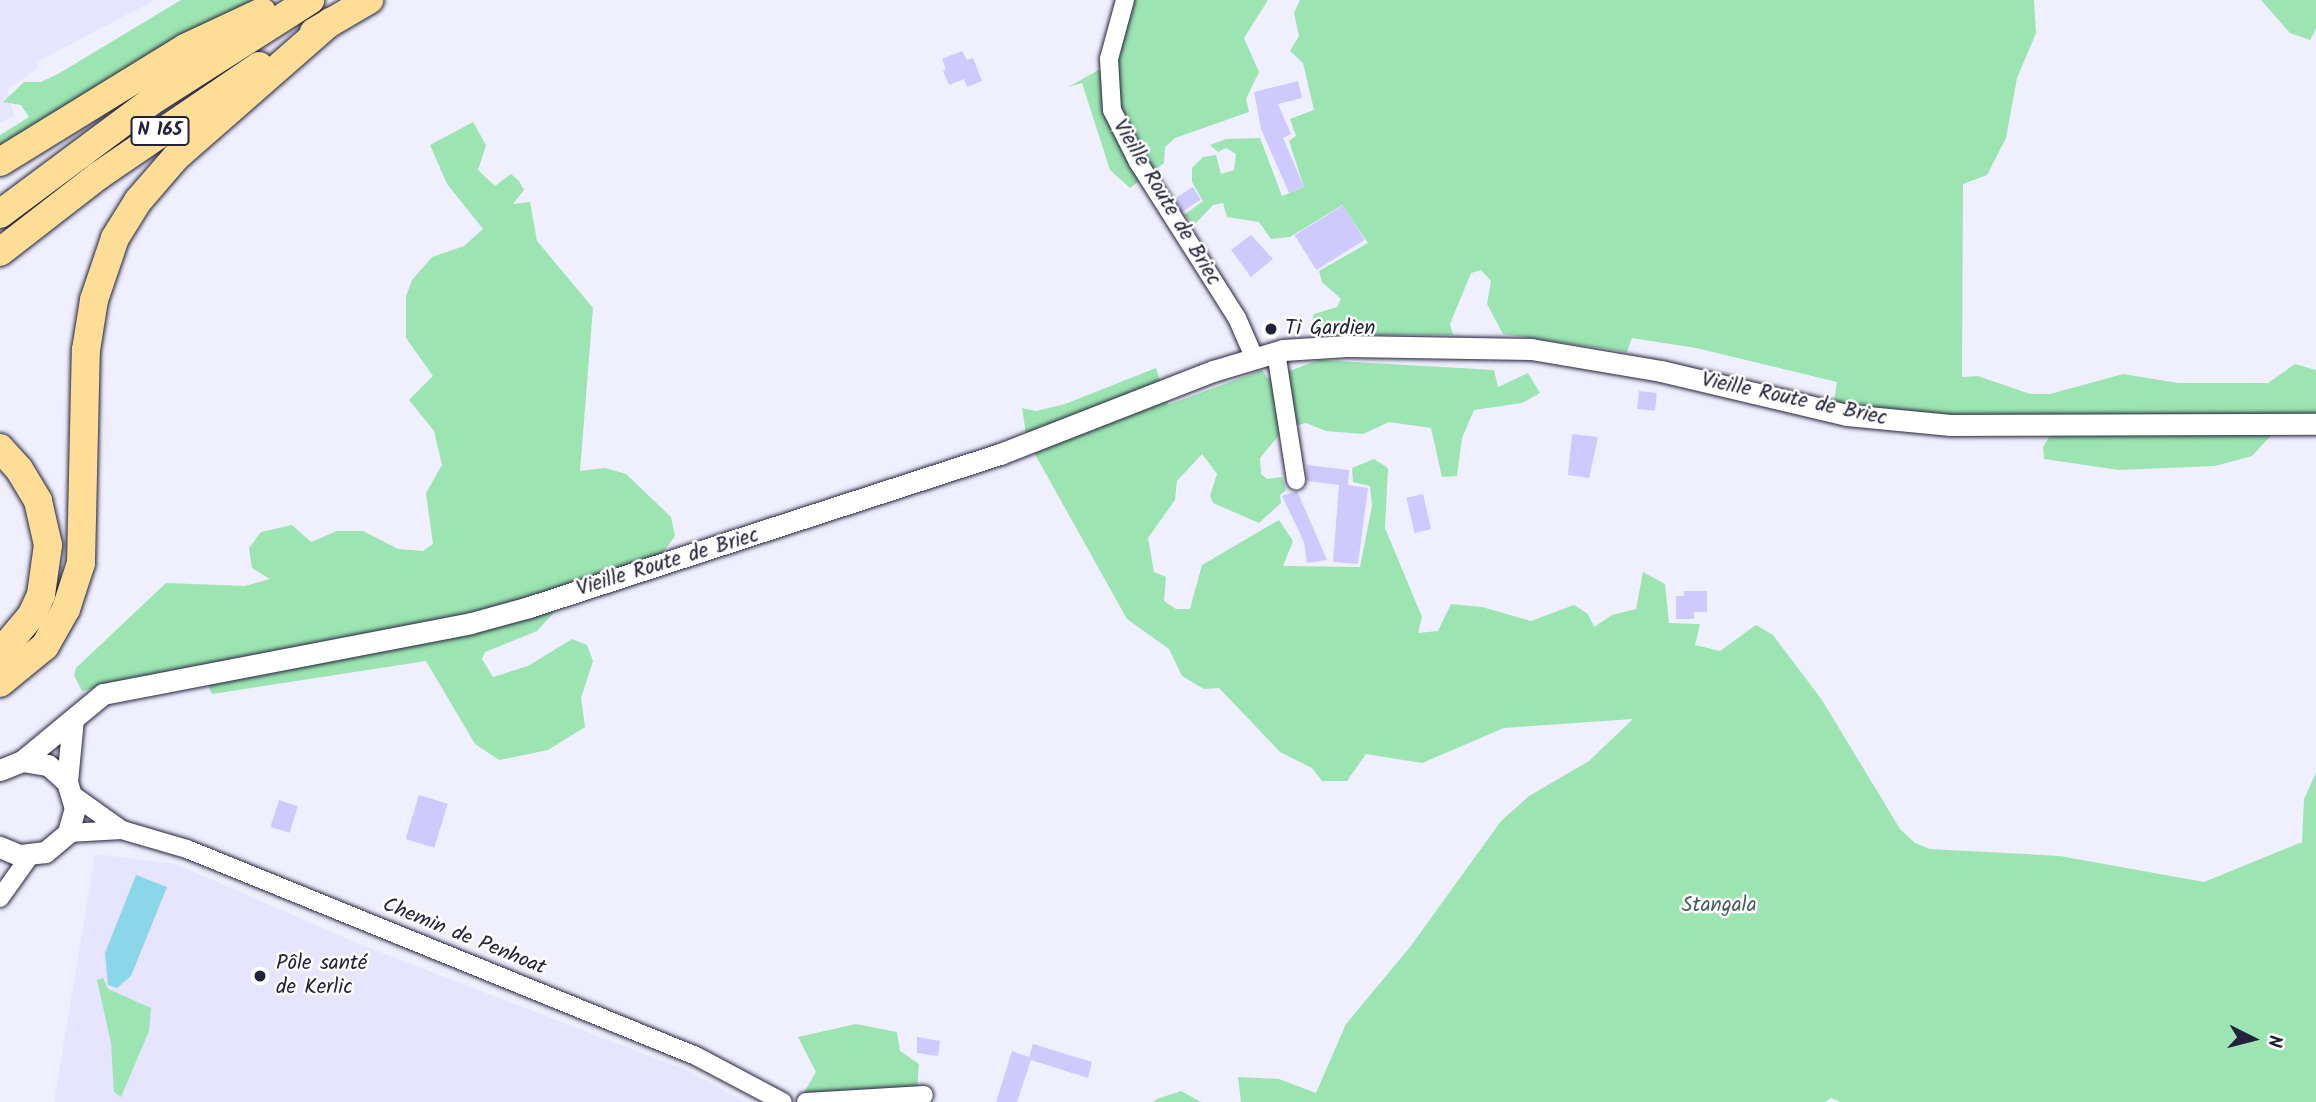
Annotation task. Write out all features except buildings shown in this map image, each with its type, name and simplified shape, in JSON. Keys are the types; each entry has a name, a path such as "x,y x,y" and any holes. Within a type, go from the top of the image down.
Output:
{"highway":[{"path":"0,162 185,48 286,0"},
{"name":"N 165","path":"0,214 150,102 310,0"},
{"name":"N 165","path":"0,253 176,120 369,0"},
{"path":"0,683 45,646 66,610 80,562 86,350 94,300 115,238 138,201 176,157 330,22"},
{"path":"0,448 19,469 38,501 48,545 41,595 31,616 0,653"}],"street":[{"name":"Vieille Route de Briec","path":"1125,0 1110,59 1112,110 1138,162 1242,326 1254,358"},
{"name":"Vieille Route de Briec","path":"0,770 22,761 73,719 89,702 103,694 471,623 713,551 1000,454 1276,352 1346,346 1554,352 1661,371 1847,415 1951,425 2316,424"},
{"path":"1276,352 1296,480"},
{"path":"0,898 30,856 58,845 68,833 75,808 70,789 73,719"},
{"path":"22,761 48,765 70,789"},
{"name":"Chemin de Penhoat","path":"70,789 122,830"},
{"name":"Chemin de Penhoat","path":"68,833 122,830 214,859 662,1041 783,1102"},
{"path":"0,847 30,856"},
{"path":"806,1102 924,1096"}],"shaded area":[{"path":"0,0 155,0 36,62 38,68 7,90 14,116 0,123"},
{"name":"Pôle santé de Kerlic","path":"95,854 176,864 359,944 691,1072 744,1102 54,1102"}],"green space":[{"path":"181,0 253,0 0,149 0,135 29,117 21,105 3,102 24,82 41,82 58,74"},
{"path":"1130,0 1268,0 1244,38 1259,72 1246,99 1249,112 1175,138 1165,147 1164,163 1130,188 1110,170 1082,83 1068,87 1115,61"},
{"path":"1300,0 2034,0 2036,33 2017,78 2006,138 1987,175 1963,184 1962,377 1978,376 2030,394 2050,394 2123,374 2178,383 2268,383 2295,364 2316,370 2316,414 2290,415 2252,456 2215,466 2119,470 2044,459 2043,447 2060,420 1881,412 1834,401 1837,382 1696,348 1632,338 1627,352 1503,334 1487,304 1491,281 1481,270 1471,273 1450,324 1453,335 1372,335 1311,325 1314,314 1337,307 1341,299 1322,282 1319,271 1368,243 1342,205 1290,237 1271,239 1259,222 1227,217 1223,203 1213,205 1195,224 1184,215 1203,201 1192,182 1192,168 1203,157 1216,155 1221,174 1234,170 1236,154 1226,148 1218,152 1210,145 1226,139 1260,138 1282,196 1304,187 1289,141 1296,136 1290,119 1314,110 1303,63 1290,51 1299,36 1294,13"},
{"path":"2261,0 2316,0 2316,29 2310,40 2290,33"},
{"path":"473,122 486,145 478,170 495,186 511,174 519,181 524,190 513,204 530,202 537,241 593,308 580,471 605,468 626,474 671,517 675,536 660,557 577,587 537,631 485,652 482,659 493,677 528,666 572,639 587,645 593,661 581,698 585,727 548,750 499,760 475,744 426,661 212,694 198,665 82,691 74,675 76,668 166,583 245,586 270,579 252,568 249,548 261,532 292,525 311,542 337,531 363,531 398,549 423,551 433,544 426,493 442,465 434,431 409,400 433,376 406,338 406,296 412,280 432,257 464,246 483,229 447,184 430,145"},
{"name":"Stangala","path":"1319,360 1494,370 1498,387 1528,373 1540,393 1522,403 1474,410 1462,438 1457,476 1442,477 1431,428 1389,422 1363,434 1326,431 1306,423 1285,428 1260,458 1261,474 1267,479 1282,477 1286,490 1280,495 1281,503 1259,523 1213,503 1210,496 1217,474 1202,454 1177,481 1175,500 1148,538 1154,572 1166,577 1164,601 1176,609 1190,609 1202,565 1279,520 1293,541 1283,566 1360,567 1372,506 1370,486 1353,482 1352,468 1374,459 1388,468 1385,528 1422,617 1418,633 1438,631 1451,604 1482,607 1531,621 1574,605 1588,614 1594,627 1612,615 1636,609 1643,572 1665,584 1669,623 1700,624 1695,645 1720,651 1756,625 1773,635 1822,700 1900,829 1915,843 1930,849 2060,856 2204,882 2302,842 2304,799 2316,773 2316,1102 1841,1102 1831,1098 1825,1102 1241,1102 1238,1077 1279,1079 1316,1093 1346,1024 1410,947 1501,821 1529,796 1589,761 1633,719 1504,728 1422,763 1366,754 1347,781 1322,781 1312,768 1280,752 1219,688 1204,689 1182,676 1169,649 1127,619 1027,440 1022,408 1036,411 1065,404 1156,368 1168,405 1262,370 1268,379"},
{"path":"103,978 108,989 151,1008 149,1031 121,1097 114,1092 111,1043 97,980"},
{"path":"856,1024 897,1032 900,1051 919,1064 917,1091 803,1094 816,1072 798,1037"},
{"path":"1181,1091 1201,1102 1153,1102 1157,1099"}],"water":[{"path":"136,875 167,887 131,976 117,988 108,985 105,953"}],"place":[{"name":"Ti Gardien","path":"1271,329"},
{"name":"Pôle santé de Kerlic","path":"260,976"}]}
